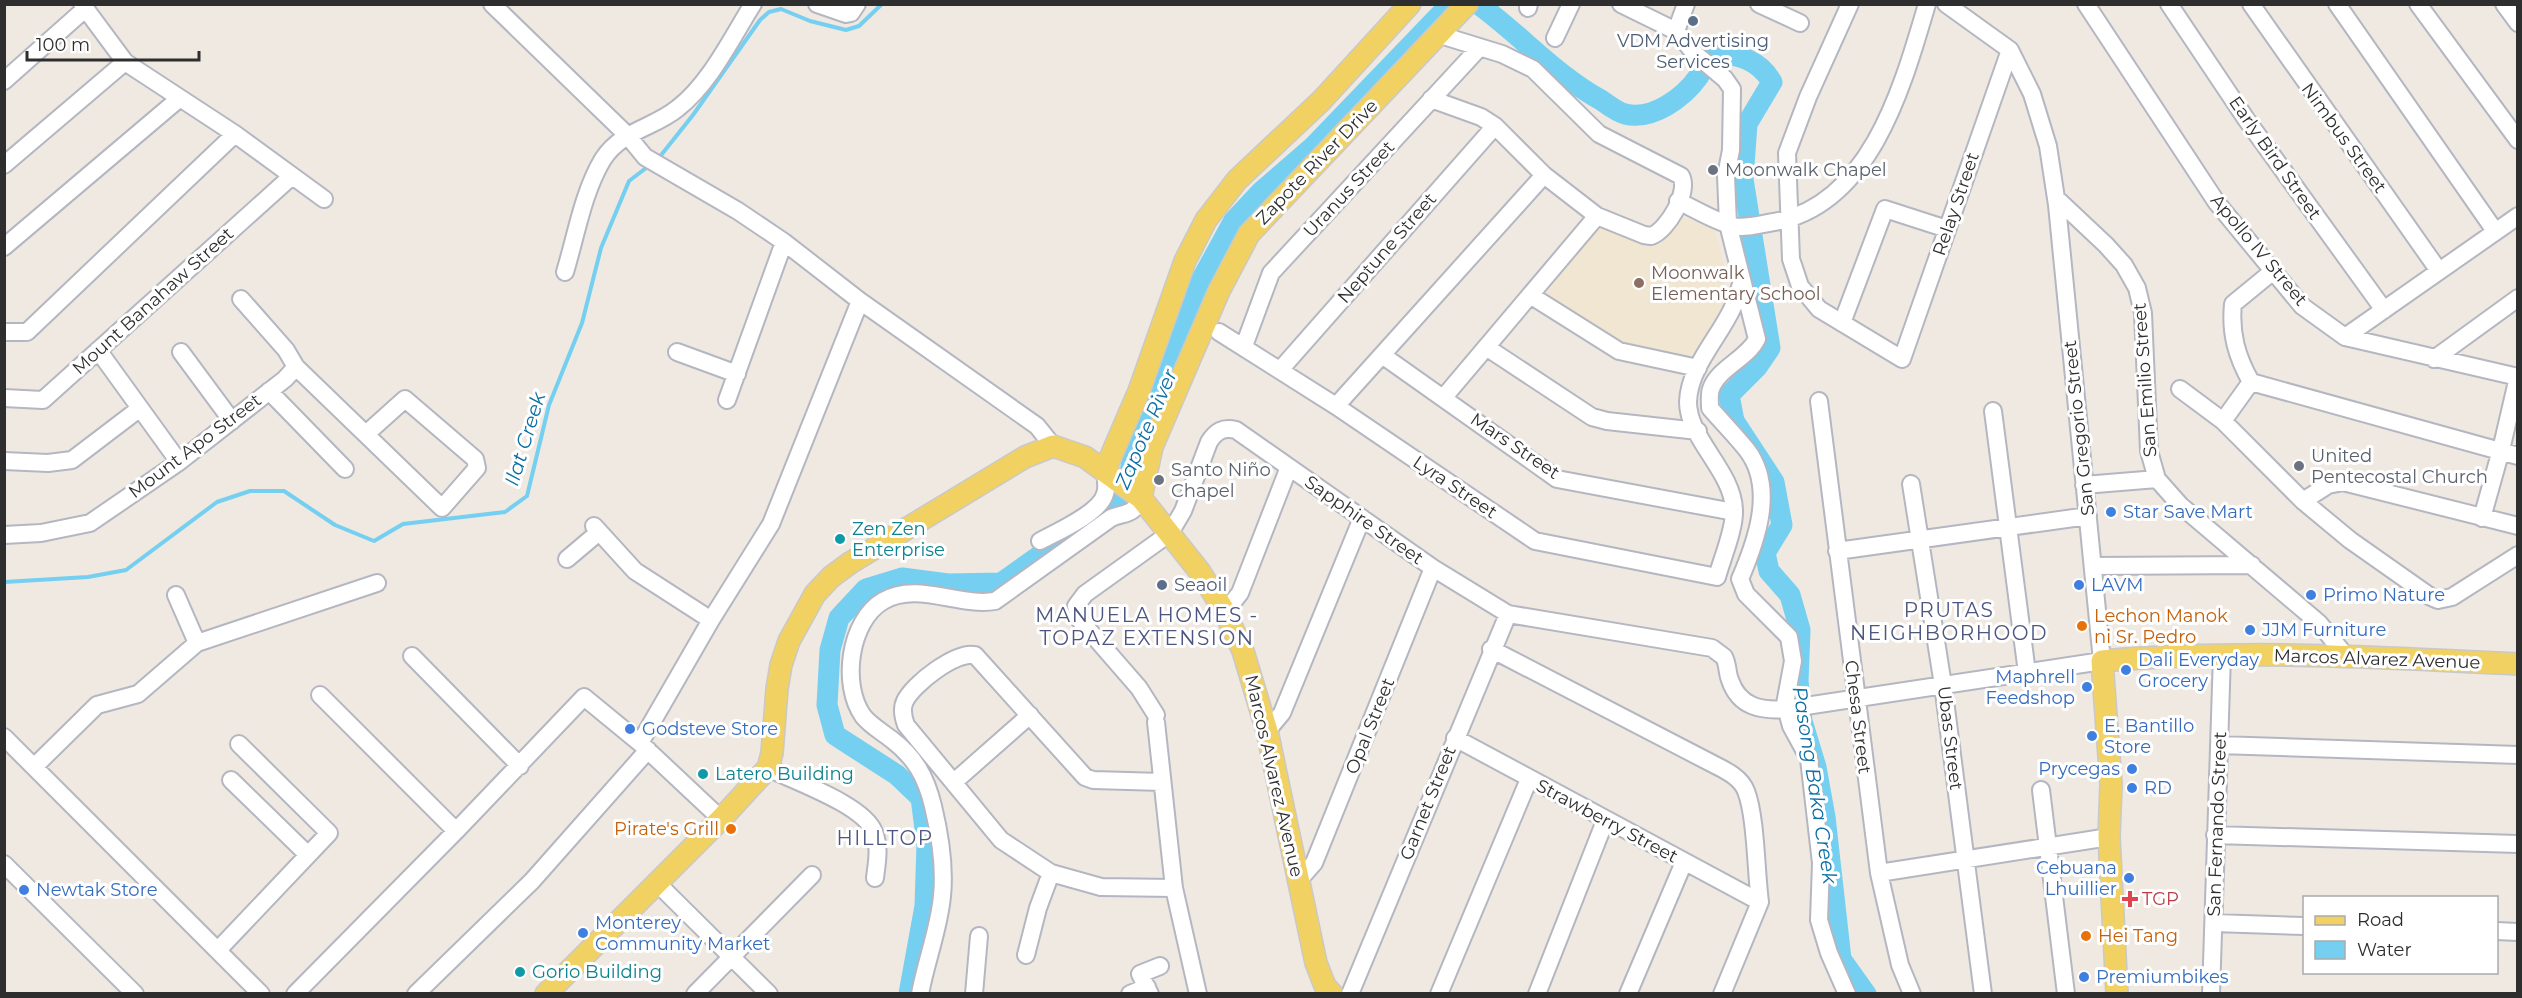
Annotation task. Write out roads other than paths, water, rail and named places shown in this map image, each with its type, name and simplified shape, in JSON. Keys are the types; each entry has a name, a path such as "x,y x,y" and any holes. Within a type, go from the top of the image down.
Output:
{"main road":[{"path":"1124,485 1139,391 1185,261 1206,220 1237,180 1321,101 1410,4"},
{"name":"Zapote River Drive","path":"1124,485 1152,447 1219,291 1249,234 1467,4"},
{"path":"546,993 768,768 772,753 781,665 789,641 815,594 831,577 850,563 1025,457 1053,446"},
{"name":"Marcos Alvarez Avenue","path":"1053,446 1085,457 1124,485 1170,533 1225,612 1243,651 1267,731 1317,963 1325,986 1332,993"},
{"name":"Marcos Alvarez Avenue","path":"2102,661 2182,654 2222,654 2345,655 2517,664"},
{"path":"2102,661 2111,784 2109,837 2117,993"}],"street":[{"path":"492,4 627,135 645,157 784,242 860,301 1037,426 1047,435 1053,446"},
{"path":"565,272 585,204 603,160 627,135 677,110 693,94 753,4"},
{"path":"817,4 846,14 851,13 857,4"},
{"path":"1555,38 1572,4"},
{"path":"1622,4 1676,31 1694,53 1725,79 1732,89 1731,150 1726,176 1742,281 1757,339 1751,350 1717,378 1710,389 1710,408 1749,452 1759,477 1761,520 1740,579 1746,594 1789,637 1792,661 1786,691 1786,709 1791,726 1809,759 1821,863 1819,920 1829,953 1847,993"},
{"path":"1676,31 1686,4"},
{"path":"1759,4 1800,23"},
{"path":"1850,4 1808,97 1787,153 1791,259 1800,286 1819,309 1842,323 1886,209 1947,229"},
{"path":"1678,201 1733,225 1763,224 1788,220 1819,204 1833,193 1873,148 1889,116 1927,4"},
{"path":"1946,4 2010,50"},
{"name":"Apollo IV Street","path":"2086,4 2217,203 2302,306 2345,337 2517,377"},
{"name":"Early Bird Street","path":"2169,4 2246,120 2384,310"},
{"name":"Nimbus Street","path":"2251,4 2439,271"},
{"path":"2337,4 2495,231"},
{"path":"2418,4 2517,141"},
{"path":"2504,4 2517,23"},
{"path":"4,81 84,7 125,62 235,134 324,198"},
{"path":"1431,99 1481,117 1494,126 1544,175 1597,216 1651,236 1662,229 1678,201 1684,182 1676,173 1599,134 1533,69 1480,47 1437,34"},
{"name":"Uranus Street","path":"1244,346 1271,273 1480,47"},
{"name":"San Gregorio Street","path":"2010,50 2032,94 2048,146 2056,196 2102,661"},
{"name":"Relay Street","path":"1842,323 1902,359 2010,50"},
{"path":"4,165 125,62"},
{"path":"4,247 180,98"},
{"name":"Neptune Street","path":"1280,370 1494,126"},
{"path":"4,332 27,332 235,134"},
{"path":"1336,406 1544,175"},
{"name":"Mount Banahaw Street","path":"4,398 43,400 292,176"},
{"name":"San Emilio Street","path":"2056,196 2118,259 2137,288 2143,312 2149,451 2157,479 2180,505 2319,623 2345,655"},
{"path":"1444,397 1597,216"},
{"path":"2345,337 2517,216"},
{"path":"727,400 784,242"},
{"path":"2272,272 2233,304 2231,322 2237,357 2251,382 2517,456"},
{"path":"1734,512 1728,484 1690,416 1688,402 1698,368 1733,308 1742,281"},
{"path":"1530,295 1619,351 1698,368"},
{"path":"241,298 286,350 296,367 442,508 477,468 476,459 405,399 366,434"},
{"path":"2434,359 2517,298"},
{"path":"416,993 532,880 644,747 711,620 771,524 786,492 860,301"},
{"name":"Lyra Street","path":"1219,332 1336,406 1535,541 1717,577 1734,512"},
{"path":"1486,347 1592,417 1606,421 1698,431"},
{"path":"98,351 179,462"},
{"path":"181,352 232,421"},
{"path":"677,352 737,374"},
{"name":"Mars Street","path":"1382,355 1557,479 1734,512"},
{"name":"Mount Apo Street","path":"4,535 41,533 90,523 179,462 296,367"},
{"path":"2482,518 2501,450 2517,377"},
{"path":"2223,421 2251,382"},
{"path":"2181,389 2223,421 2303,501 2350,540 2438,600 2451,597 2517,555"},
{"path":"269,391 345,469"},
{"name":"Chesa Street","path":"1819,401 1879,873 1900,965 1912,993"},
{"path":"4,461 48,463 72,460 139,409"},
{"path":"1993,411 2027,673"},
{"name":"Sapphire Street","path":"1170,533 1184,511 1209,442 1220,429 1236,430 1433,568 1508,614"},
{"path":"1225,612 1240,593 1289,467"},
{"path":"2084,485 2157,479"},
{"path":"2303,501 2328,485 2343,482 2517,526"},
{"name":"Ubas Street","path":"1911,484 1943,685 1983,993"},
{"path":"920,993 942,897 943,865 933,806 920,767 908,752 864,718 854,697 853,653 863,620 883,601 900,595 928,595 995,601 1111,518 1129,514 1137,507 1124,485 1106,489 1101,503 1075,522 1040,541"},
{"path":"1837,551 2088,516"},
{"path":"1267,731 1282,714 1362,518"},
{"path":"567,559 596,529 635,571 711,620"},
{"path":"1170,533 1085,594 1076,606 1079,619 1140,688 1156,718 1162,782 1171,840 1174,888 1197,993"},
{"path":"2093,566 2252,565"},
{"name":"Opal Street","path":"1299,880 1314,863 1433,568"},
{"path":"34,767 97,705 138,694 197,643 376,583"},
{"path":"176,595 197,643"},
{"path":"1508,614 1712,648 1724,657 1734,689 1748,705 1773,710 2102,661"},
{"name":"Garnet Street","path":"1350,993 1491,649 1508,614"},
{"path":"1491,649 1721,768 1738,780 1746,790 1750,807 1760,902 1722,993"},
{"name":"San Fernando Street","path":"2211,993 2222,654"},
{"path":"1162,782 1093,780 1085,777 975,655 962,655 935,670 909,694 904,702 903,717 913,734 1009,848 1051,873 1101,887 1174,888"},
{"path":"412,656 520,766"},
{"path":"320,695 456,831"},
{"path":"295,993 520,766 584,697 644,747 720,819"},
{"path":"954,782 1030,715"},
{"path":"4,737 261,993"},
{"name":"Strawberry Street","path":"1455,738 1760,902"},
{"path":"218,950 329,833 239,744"},
{"path":"2219,745 2517,755"},
{"path":"768,768 861,814 873,829 878,844 875,878"},
{"path":"1439,993 1529,779"},
{"path":"231,780 308,855"},
{"path":"2041,790 2066,993"},
{"path":"1537,993 1605,820"},
{"path":"2215,835 2517,844"},
{"path":"1879,873 2109,837"},
{"path":"1628,993 1684,861"},
{"path":"4,864 135,993"},
{"path":"1026,955 1038,908 1051,873"},
{"path":"695,993 812,875"},
{"path":"657,883 768,993"},
{"path":"2214,923 2303,926"},
{"path":"2498,931 2517,932"},
{"path":"974,993 979,936"},
{"path":"1130,993 1148,990 1140,974 1160,966"}],"water":[{"path":"1435,5 1459,5 1250,220 1136,480 1125,474 1120,468 1123,451 1191,277 1225,215 1254,184 1306,139"}],"waterway":[{"name":"Ilat Creek","path":"658,159 693,115 760,20 769,12 781,9 810,21 846,30 859,26 882,4"},
{"name":"Pasong Baka Creek","path":"1478,4 1568,79 1625,114 1646,114 1667,106 1685,92 1699,76"},
{"name":"Pasong Baka Creek","path":"1710,60 1713,56 1722,55 1747,59 1761,68 1772,82 1747,124 1743,179 1770,348 1757,367 1729,395 1734,421 1774,482 1782,525 1765,553 1769,571 1790,595 1800,630 1798,681 1802,721 1816,767 1825,817 1841,959 1866,994"},
{"name":"Ilat Creek","path":"4,582 88,577 126,570 217,502 250,491 284,491 335,525 374,541 403,524 505,512 527,496 549,405 582,323 601,248 629,181 650,165"},
{"name":"Zapote River","path":"909,994 925,906 927,844 921,798 897,775 835,735 827,705 830,650 839,618 866,589 902,578 948,584 1001,583 1109,507 1122,492 1132,470"}],"place":[{"name":"VDM Advertising Services","path":"1693,21"},
{"name":"Moonwalk Chapel","path":"1713,170"},
{"name":"Moonwalk Elementary School","path":"1639,283"},
{"name":"United Pentecostal Church","path":"2299,466"},
{"name":"Santo Niño Chapel","path":"1159,480"},
{"name":"Star Save Mart","path":"2111,512"},
{"name":"Zen Zen Enterprise","path":"840,539"},
{"name":"Seaoil","path":"1162,585"},
{"name":"LAVM","path":"2079,585"},
{"name":"Primo Nature","path":"2311,595"},
{"name":"Lechon Manok ni Sr. Pedro","path":"2082,626"},
{"name":"JJM Furniture","path":"2250,630"},
{"name":"Dali Everyday Grocery","path":"2126,670"},
{"name":"Maphrell Feedshop","path":"2087,687"},
{"name":"Godsteve Store","path":"630,729"},
{"name":"E. Bantillo Store","path":"2092,736"},
{"name":"Prycegas","path":"2132,769"},
{"name":"Latero Building","path":"703,774"},
{"name":"RD","path":"2132,788"},
{"name":"Pirate's Grill","path":"731,829"},
{"name":"Cebuana Lhuillier","path":"2129,878"},
{"name":"Newtak Store","path":"24,890"},
{"name":"TGP","path":"2130,899"},
{"name":"Monterey Community Market","path":"583,933"},
{"name":"Hei Tang","path":"2086,936"},
{"name":"Gorio Building","path":"520,972"},
{"name":"Premiumbikes","path":"2084,977"}],"district":[{"name":"PRUTAS NEIGHBORHOOD","path":"1949,622"},
{"name":"MANUELA HOMES - TOPAZ EXTENSION","path":"1147,626"},
{"name":"HILLTOP","path":"885,838"}]}
